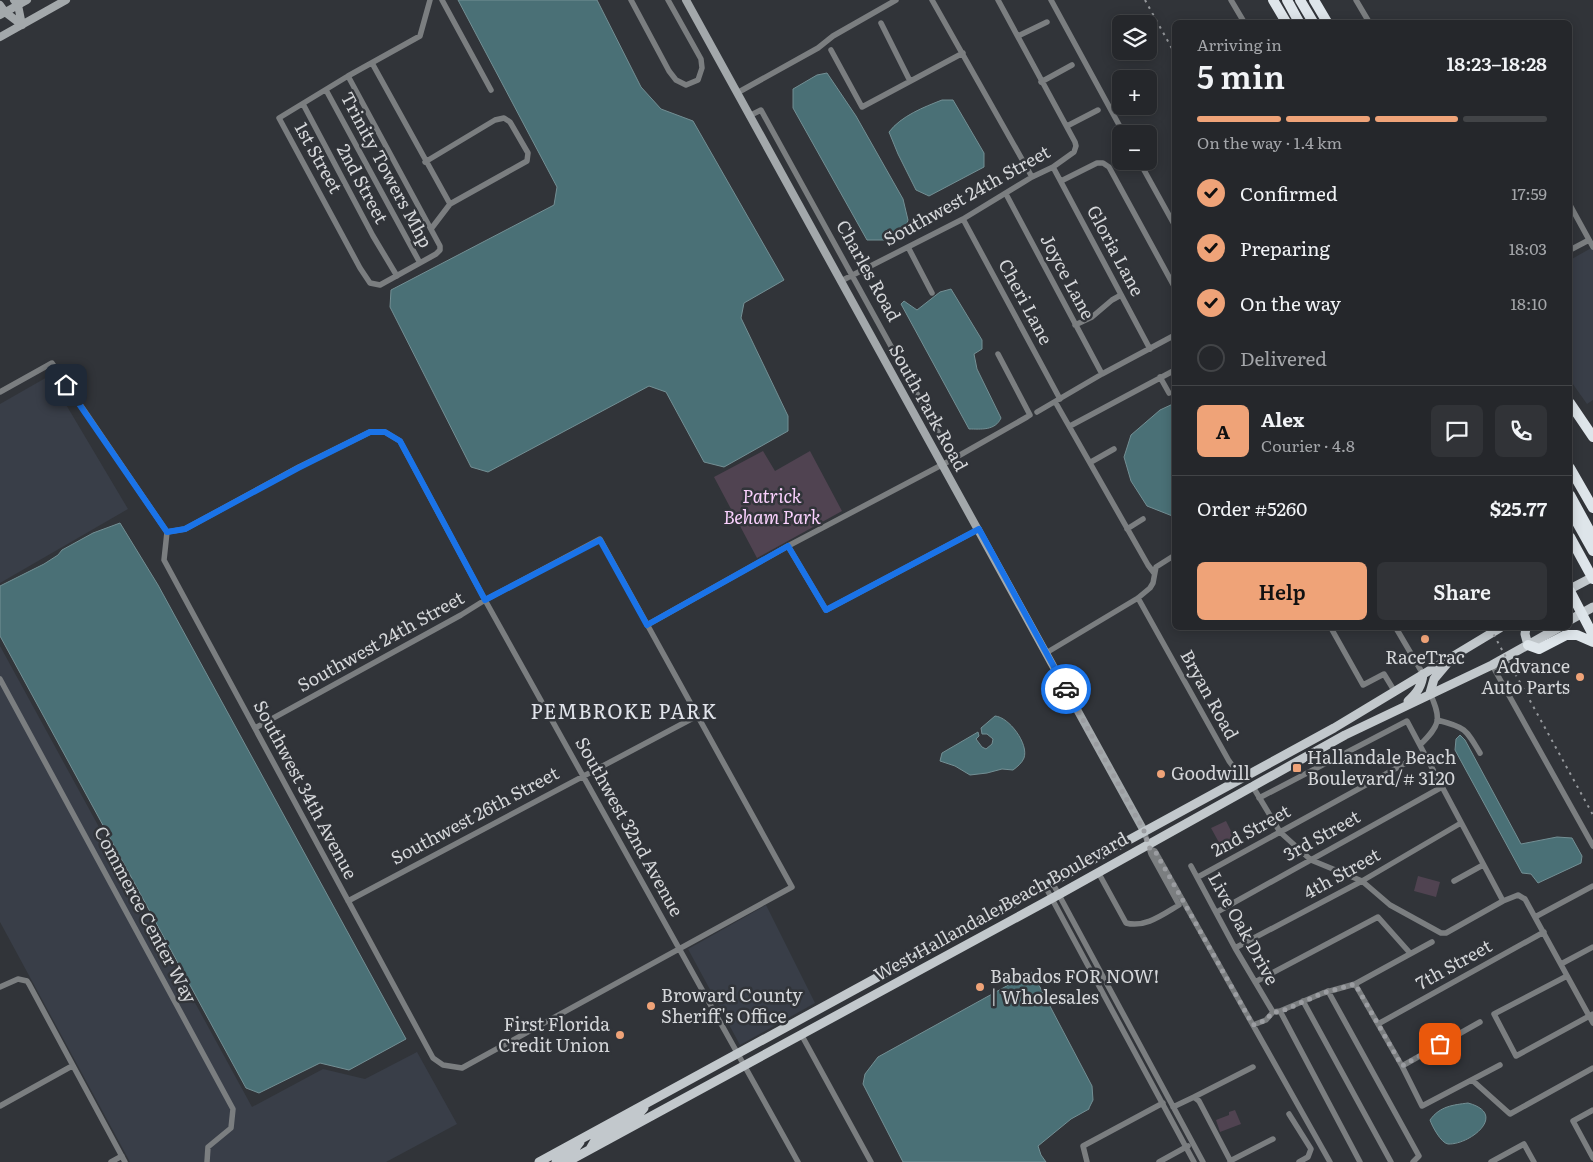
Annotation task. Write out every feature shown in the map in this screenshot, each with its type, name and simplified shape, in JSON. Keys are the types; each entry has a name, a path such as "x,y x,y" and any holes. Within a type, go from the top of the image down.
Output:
{"highway":[{"path":"1287,0 1298,20"},
{"path":"1300,0 1312,20"},
{"path":"1314,0 1325,19"},
{"path":"1318,0 1325,19"},
{"path":"1275,4 1283,20"},
{"path":"1572,406 1593,437"},
{"path":"1572,471 1593,508"},
{"path":"1572,499 1593,537"},
{"path":"1572,514 1593,552"},
{"path":"1572,541 1593,578"},
{"path":"1572,594 1593,635"},
{"path":"1528,645 1539,649 1566,635 1577,635 1593,642"}],"main road":[{"path":"1572,589 1593,578"},
{"path":"1572,619 1593,607"},
{"name":"West Hallandale Beach Boulevard","path":"540,1162 1334,728 1496,630"},
{"path":"1526,630 1528,645"},
{"name":"West Hallandale Beach Boulevard","path":"567,1162 1098,872 1149,847 1345,736 1430,693 1492,665 1554,630"},
{"path":"1430,693 1431,685 1438,673 1459,651"},
{"path":"1398,709 1418,690 1423,674"},
{"path":"1253,787 1256,777 1273,760"},
{"path":"932,962 941,949 987,924 997,912"},
{"path":"861,1001 872,989 918,964 923,952"},
{"path":"590,1150 597,1137 637,1116 647,1104"},
{"path":"556,1162 571,1154 582,1139"}],"street":[{"path":"22,25 2,11 16,2 27,0"},
{"path":"0,38 66,0"},
{"name":"1st Street","path":"430,0 420,36 348,76 279,118 360,268 370,283 380,285 439,252 440,246 431,229"},
{"path":"442,0 491,90"},
{"path":"631,0 669,71 676,80 686,84 698,80 702,68 701,60 668,0"},
{"name":"South Park Road","path":"686,0 1144,831"},
{"path":"737,93 818,48 833,36 896,0"},
{"path":"932,0 1032,177"},
{"path":"998,0 1041,82 1067,126 1098,110"},
{"path":"1051,0 1119,125"},
{"path":"1231,0 1243,20"},
{"path":"1356,0 1368,20"},
{"path":"16,2 22,25"},
{"path":"1018,36 1047,22"},
{"path":"881,24 910,81"},
{"path":"831,50 862,108 963,53"},
{"path":"372,63 425,162 450,204"},
{"path":"1041,82 1072,65"},
{"path":"348,76 431,229 450,204 527,161 528,153 510,122 504,118 495,120 425,162"},
{"name":"Trinity Towers Mhp","path":"326,90 420,264"},
{"name":"2nd Street","path":"303,104 373,236 397,276"},
{"name":"Charles Road","path":"749,116 761,110 953,459"},
{"name":"Southwest 24th Street","path":"841,281 963,219 1032,177 1053,167 1074,152 1076,146 1067,126"},
{"path":"1061,181 1097,163 1103,163 1109,167 1172,282"},
{"name":"Gloria Lane","path":"1053,167 1150,349"},
{"path":"1144,170 1172,221"},
{"name":"Joyce Lane","path":"1006,194 1102,374"},
{"path":"1572,209 1593,247"},
{"name":"Cheri Lane","path":"963,219 1070,426 1148,566 1154,573"},
{"path":"1572,249 1589,240"},
{"path":"908,247 932,293"},
{"path":"1076,325 1092,317 1121,295"},
{"path":"1037,412 1058,402 1102,374 1172,337"},
{"path":"680,949 792,888 647,625 788,546 953,459 1030,415 998,354"},
{"path":"0,392 52,363 167,532"},
{"path":"1070,426 1172,371"},
{"path":"1160,377 1169,393"},
{"name":"Southwest 32nd Avenue","path":"167,532 185,529 298,468 370,432 385,432 400,441 485,600 798,1162"},
{"path":"1091,462 1114,450"},
{"path":"1127,529 1143,519"},
{"path":"788,546 826,610 979,529"},
{"name":"Southwest 34th Avenue","path":"167,532 164,560 433,1058 443,1065 462,1068 680,949"},
{"name":"Southwest 24th Street","path":"255,728 478,606 485,600 600,540 647,625"},
{"path":"1046,653 1138,598 1150,588 1153,583 1154,573 1160,564 1172,557"},
{"name":"Bryan Road","path":"1138,598 1229,761 1242,778"},
{"path":"1332,630 1363,685 1384,674 1395,692"},
{"path":"1397,630 1423,674"},
{"path":"1492,665 1593,846"},
{"name":"Commerce Center Way","path":"0,679 233,1109 231,1128 208,1147 206,1162"},
{"path":"1420,745 1433,732 1438,720 1437,710 1430,693"},
{"name":"Southwest 26th Street","path":"348,901 697,716"},
{"path":"1438,720 1458,725 1469,732 1480,753"},
{"path":"1259,798 1407,721 1502,901"},
{"name":"2nd Street","path":"1198,877 1424,753"},
{"name":"3rd Street","path":"1217,912 1442,786"},
{"path":"1253,787 1280,832 1311,860 1362,881 1390,904 1441,933 1446,933 1502,901 1518,895 1526,899 1567,976 1591,1015 1593,1023"},
{"name":"4th Street","path":"1235,948 1362,881 1461,823"},
{"path":"1098,872 1126,923 1132,925 1151,921 1178,905 1151,854 1144,831"},
{"path":"1149,847 1155,851 1330,1162"},
{"path":"1454,881 1483,865"},
{"name":"Live Oak Drive","path":"1191,866 1254,982 1276,1012 1360,1162"},
{"path":"1048,884 1076,943 1194,1162"},
{"path":"1535,917 1593,886"},
{"path":"1055,897 1082,940 1203,1162"},
{"path":"1254,982 1378,917 1410,953"},
{"name":"7th Street","path":"1378,1024 1544,932"},
{"path":"1076,943 1082,940"},
{"path":"1253,1025 1266,1020 1276,1012 1325,992 1355,984 1432,942"},
{"path":"1561,964 1593,947"},
{"path":"1567,976 1494,1014 1516,1056 1591,1015"},
{"path":"0,987 15,979 23,979 29,984 124,1159 111,1162"},
{"path":"1355,984 1402,1066 1422,1106 1500,1065"},
{"path":"1325,992 1419,1156 1413,1162"},
{"path":"1303,1002 1391,1162"},
{"path":"1402,1066 1480,1022"},
{"path":"801,1034 871,1162"},
{"path":"0,1106 72,1066"},
{"path":"1173,1107 1253,1067"},
{"path":"1472,1080 1510,1114 1593,1068"},
{"path":"1194,1097 1199,1101 1231,1161 1273,1139"},
{"path":"1087,1162 1083,1146 1169,1100"},
{"path":"1593,1110 1573,1121 1593,1158"},
{"path":"1289,1114 1311,1149 1308,1157 1299,1162"},
{"path":"1159,1162 1193,1144"},
{"path":"1491,1162 1524,1144 1534,1162"}],"shaded area":[{"path":"1593,247 1593,400 1587,404 1572,383 1572,259"},
{"path":"49,376 128,509 0,583 0,404"},
{"path":"0,646 252,1107 323,1069 365,1079 417,1052 457,1124 386,1162 130,1162 0,922"},
{"path":"766,905 815,1003 740,1045 688,949"}],"green space":[{"name":"Patrick Beham Park","path":"763,451 775,471 810,451 842,511 757,558 714,477"},
{"path":"1226,821 1236,841 1222,848 1211,828"},
{"path":"1418,876 1440,882 1436,897 1414,891"},
{"path":"1235,1110 1241,1124 1220,1132 1216,1120 1229,1115 1229,1112"}],"water":[{"path":"458,0 597,0 641,87 661,109 693,121 784,280 744,303 741,318 788,416 788,431 724,467 704,462 666,392 649,386 488,472 471,467 390,307 391,290 554,205 557,187"},
{"path":"827,73 856,116 903,199 908,220 905,230 886,240 867,240 793,108 793,89 817,75"},
{"path":"942,100 953,100 984,153 984,167 929,196 916,190 889,132 906,117"},
{"path":"951,289 982,340 982,349 974,354 977,369 1001,418 991,427 969,429 901,304 904,301 917,310 940,292"},
{"path":"1172,404 1172,516 1147,506 1131,481 1124,457 1131,435 1160,410"},
{"path":"120,523 158,585 406,1039 349,1070 320,1063 259,1093 246,1088 0,636 0,586 44,564 62,550 93,533"},
{"path":"995,716 1012,726 1024,746 1024,758 1016,768 1013,770 1002,769 970,775 955,766 940,761 942,753 978,732 979,736 976,739 986,749 992,744 993,739 987,734 982,734 981,728"},
{"path":"1460,735 1465,740 1521,844 1557,837 1572,838 1582,856 1581,863 1538,883 1531,874 1522,873 1455,750 1456,739"},
{"path":"1032,972 1092,1086 1093,1100 1089,1109 1071,1119 1038,1146 1046,1162 903,1162 863,1084 865,1074 878,1057"},
{"path":"1468,1103 1480,1108 1485,1114 1482,1128 1466,1140 1457,1143 1445,1143 1437,1134 1430,1120 1442,1109"}],"railway":[{"path":"1145,0 1172,49"},
{"path":"1491,630 1593,815"}],"way so far":[{"path":"1066,689 1144,831 1150,849 1155,851 1253,1025 1266,1020 1273,1012 1280,1012 1323,993 1355,984 1402,1066 1440,1044"}],"place":[{"name":"RaceTrac","path":"1425,639"},
{"name":"Advance Auto Parts","path":"1580,677"},
{"name":"Hallandale Beach Boulevard/# 3120","path":"1297,768"},
{"name":"Goodwill","path":"1161,774"},
{"name":"Babados FOR NOW! | Wholesales","path":"980,987"},
{"name":"Broward County Sheriff's Office","path":"651,1006"},
{"name":"First Florida Credit Union","path":"620,1035"}],"district":[{"name":"PEMBROKE PARK","path":"624,712"}],"route":[{"path":"66,385 167,532 185,529 298,468 370,432 385,432 400,441 485,600 600,540 647,625 788,546 826,610 979,529 1066,689"}]}
